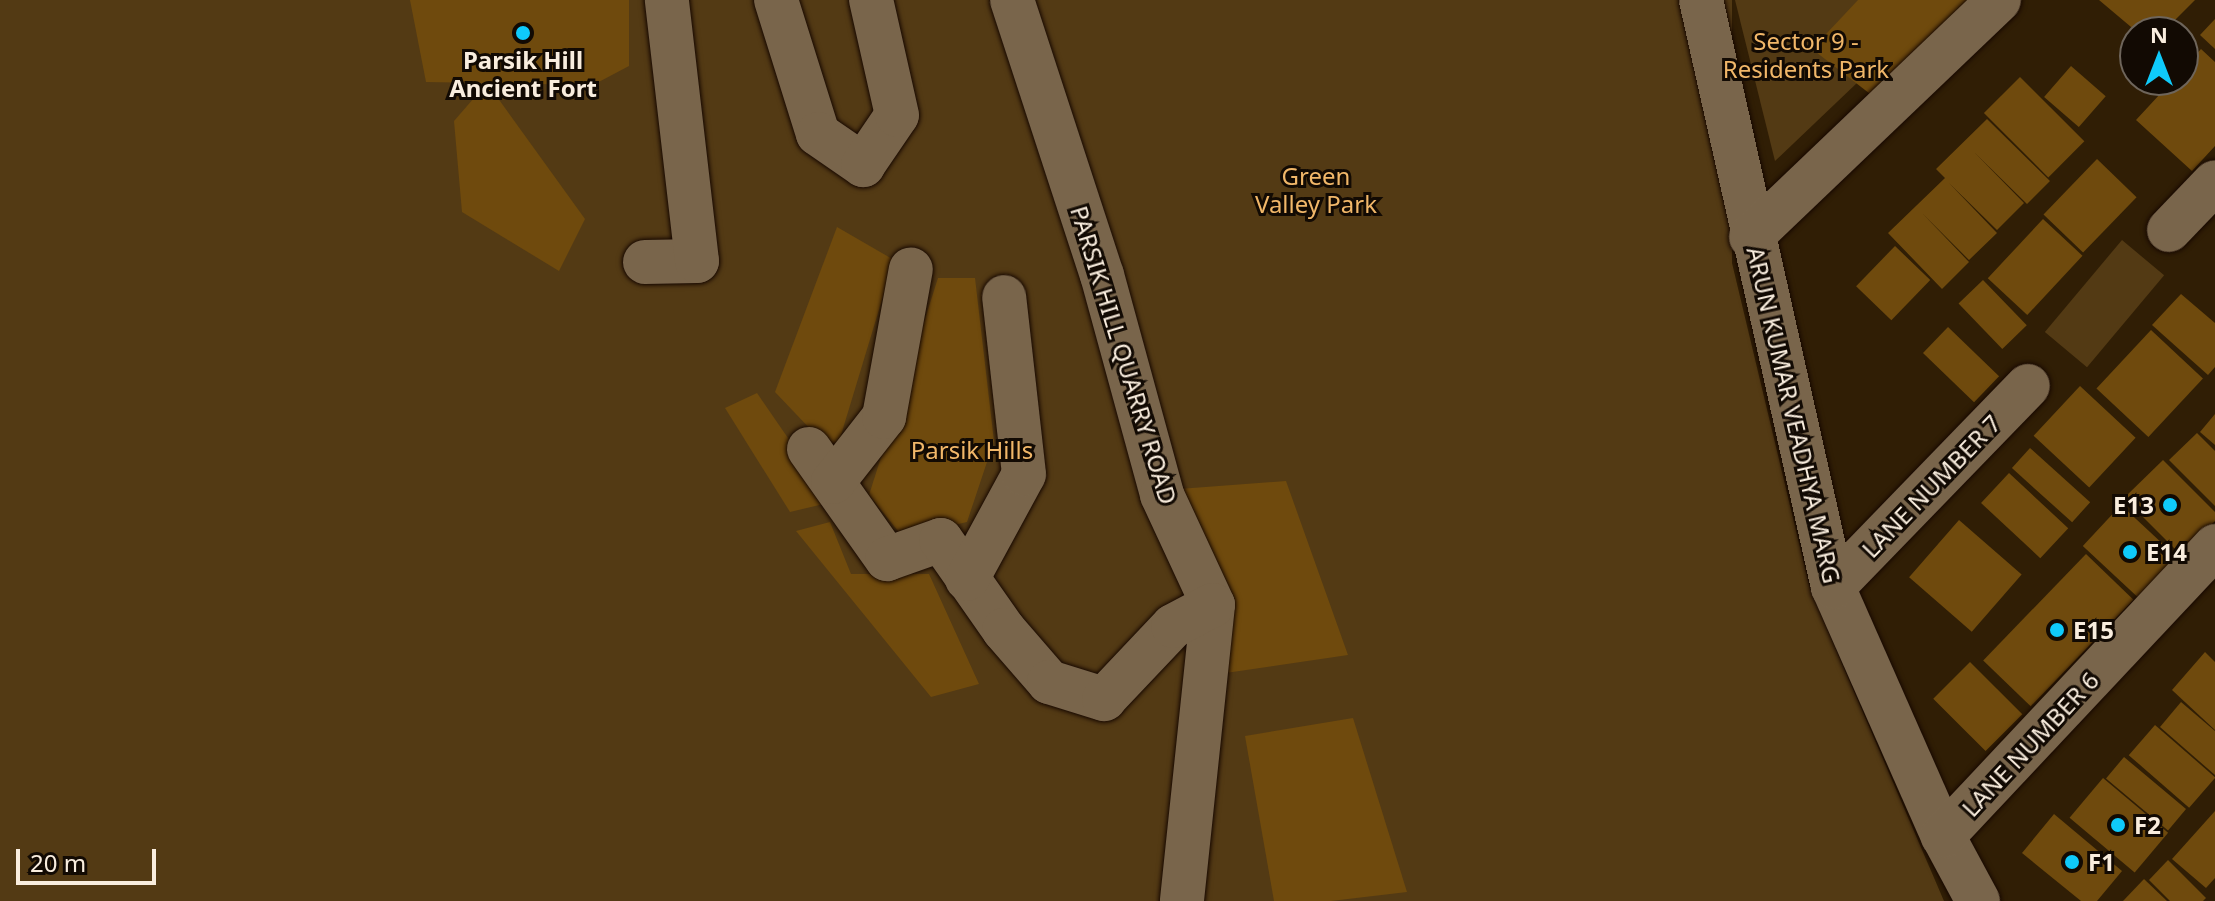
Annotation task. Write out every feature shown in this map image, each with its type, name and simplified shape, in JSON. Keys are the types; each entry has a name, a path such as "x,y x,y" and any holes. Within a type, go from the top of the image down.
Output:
{"street":[{"path":"645,262 697,261 667,0"},
{"path":"776,0 818,134 863,165 897,115 871,0"},
{"name":"PARSIK HILL QUARRY ROAD","path":"1012,0 1102,275 1162,495 1213,605"},
{"name":"ARUN KUMAR VEADHYA MARG","path":"1701,0 1751,237 1833,587 1943,836 1978,901"},
{"path":"1751,237 1999,0"},
{"path":"2169,230 2215,182"},
{"path":"911,269 884,417 821,465 887,559 941,540 967,579 1049,682 1104,699 1173,626 1213,605"},
{"path":"967,579 1024,474 1004,297"},
{"name":"LANE NUMBER 7","path":"1833,587 2028,386"},
{"name":"LANE NUMBER 6","path":"1943,836 2215,546"},
{"path":"1182,901 1213,605"}],"green space":[{"name":"Parsik Hills","path":"0,0 1732,0 1732,263 1810,589 1944,901 0,901"},
{"name":"Sector 9 - Residents Park","path":"1735,0 1944,0 1775,161"},
{"path":"2122,240 2164,275 2087,367 2045,332"}],"building":[{"name":"Parsik Hill Ancient Fort","path":"410,0 629,0 629,66 593,85 426,82"},
{"path":"1858,0 1982,0 1887,107 1812,49"},
{"path":"2099,0 2195,0 2179,16 2119,17"},
{"path":"2215,19 2215,49 2200,35"},
{"path":"2201,49 2215,62 2215,146 2192,171 2136,120 2158,96 2199,96"},
{"path":"2071,66 2106,96 2079,127 2044,97"},
{"path":"2020,77 2084,141 2048,177 1984,113"},
{"path":"487,83 585,219 559,271 462,212 454,121"},
{"path":"1987,119 2050,181 2027,204 1974,152 2024,203 1997,230 1949,183 1997,233 1969,260 1922,213 1969,262 1942,289 1888,233 1945,178 1936,169"},
{"path":"2097,159 2137,197 2083,253 2044,214"},
{"path":"2043,219 2082,256 2027,315 1988,278"},
{"path":"837,227 894,260 835,455 775,392"},
{"path":"1895,246 1930,280 1891,320 1856,286"},
{"path":"938,278 975,278 994,441 967,522 903,537 869,495"},
{"path":"1983,280 2027,325 2002,349 1959,304"},
{"path":"2181,294 2215,323 2215,367 2208,375 2152,325"},
{"path":"1948,327 1999,376 1974,402 1923,353"},
{"path":"2151,330 2203,378 2148,437 2096,389"},
{"path":"2080,386 2136,438 2089,488 2034,436"},
{"path":"757,393 832,502 790,512 725,408"},
{"path":"2215,414 2215,445 2200,432"},
{"path":"2197,433 2215,451 2215,506 2169,460"},
{"path":"2030,448 2090,502 2072,522 2012,468"},
{"name":"E13","path":"2163,460 2215,512 2215,521 2181,555 2124,498"},
{"path":"2009,473 2068,528 2040,558 1981,503"},
{"path":"1286,481 1348,655 1205,676 1213,605 1139,492"},
{"name":"E14","path":"2121,505 2177,557 2138,598 2083,546"},
{"path":"1959,520 2022,574 1972,632 1909,577"},
{"path":"830,522 851,574 929,574 979,684 931,697 796,531"},
{"name":"E15","path":"2086,554 2133,600 2031,706 1983,660"},
{"path":"2205,652 2215,662 2215,730 2172,690"},
{"path":"1970,662 2022,714 1986,751 1933,699"},
{"path":"2181,702 2215,731 2215,775 2160,727"},
{"path":"1353,718 1407,892 1331,901 1274,901 1245,736"},
{"path":"2155,725 2215,777 2189,808 2129,755"},
{"path":"2124,757 2186,809 2168,831 2106,778"},
{"name":"F2","path":"2103,778 2168,833 2135,872 2070,818"},
{"path":"2215,811 2215,878 2206,888 2172,859"},
{"name":"F1","path":"2054,814 2122,871 2097,901 2081,901 2022,853"},
{"path":"2168,860 2206,898 2203,901 2170,901 2149,880"},
{"path":"2144,879 2167,901 2123,901"}],"place":[{"name":"Parsik Hill Ancient Fort","path":"523,33"},
{"name":"E13","path":"2170,505"},
{"name":"E14","path":"2130,552"},
{"name":"E15","path":"2057,630"},
{"name":"F2","path":"2118,825"},
{"name":"F1","path":"2072,862"}],"park label":[{"name":"Green Valley Park","path":"1316,190"}]}
